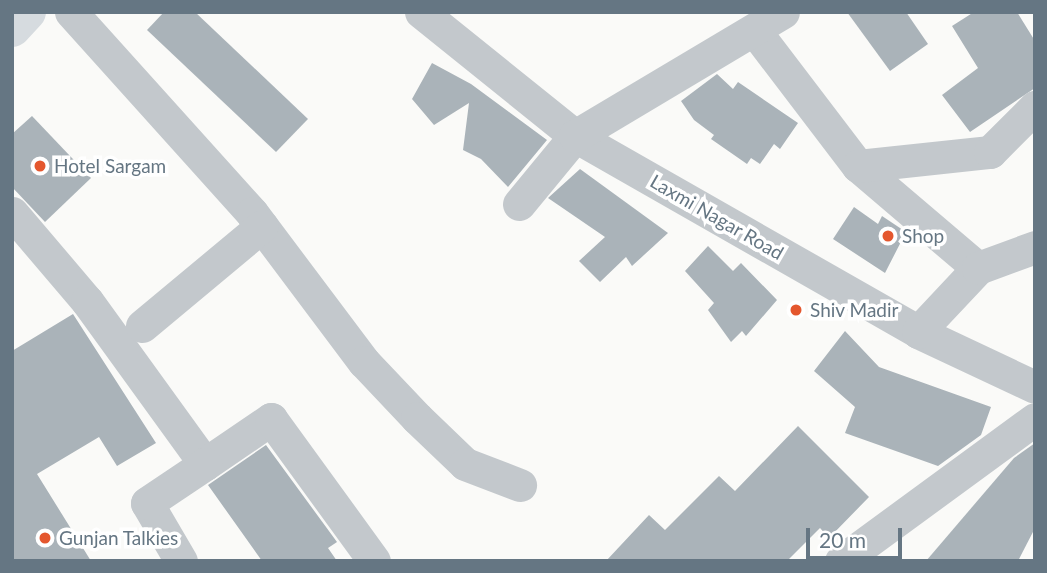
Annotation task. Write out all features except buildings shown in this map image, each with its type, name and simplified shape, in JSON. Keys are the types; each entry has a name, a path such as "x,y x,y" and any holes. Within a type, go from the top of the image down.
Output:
{"highway":[{"path":"12,28 27,12"}],"street":[{"path":"71,12 262,226 364,362 416,418 465,464 520,485"},
{"name":"Laxmi Nagar Road","path":"421,12 575,136 918,332 1035,387"},
{"path":"519,204 575,136 783,12"},
{"path":"755,31 858,166 978,268"},
{"path":"858,166 990,152 1035,107"},
{"path":"12,213 87,301 205,464"},
{"path":"142,326 262,226"},
{"path":"918,332 978,268 1035,247"},
{"path":"181,561 147,503 271,419 374,561"},
{"path":"841,561 1035,419"}],"place":[{"name":"Hotel Sargam","path":"40,166"},
{"name":"Shop","path":"888,236"},
{"name":"Shiv Madir","path":"796,310"},
{"name":"Gunjan Talkies","path":"45,538"}]}
